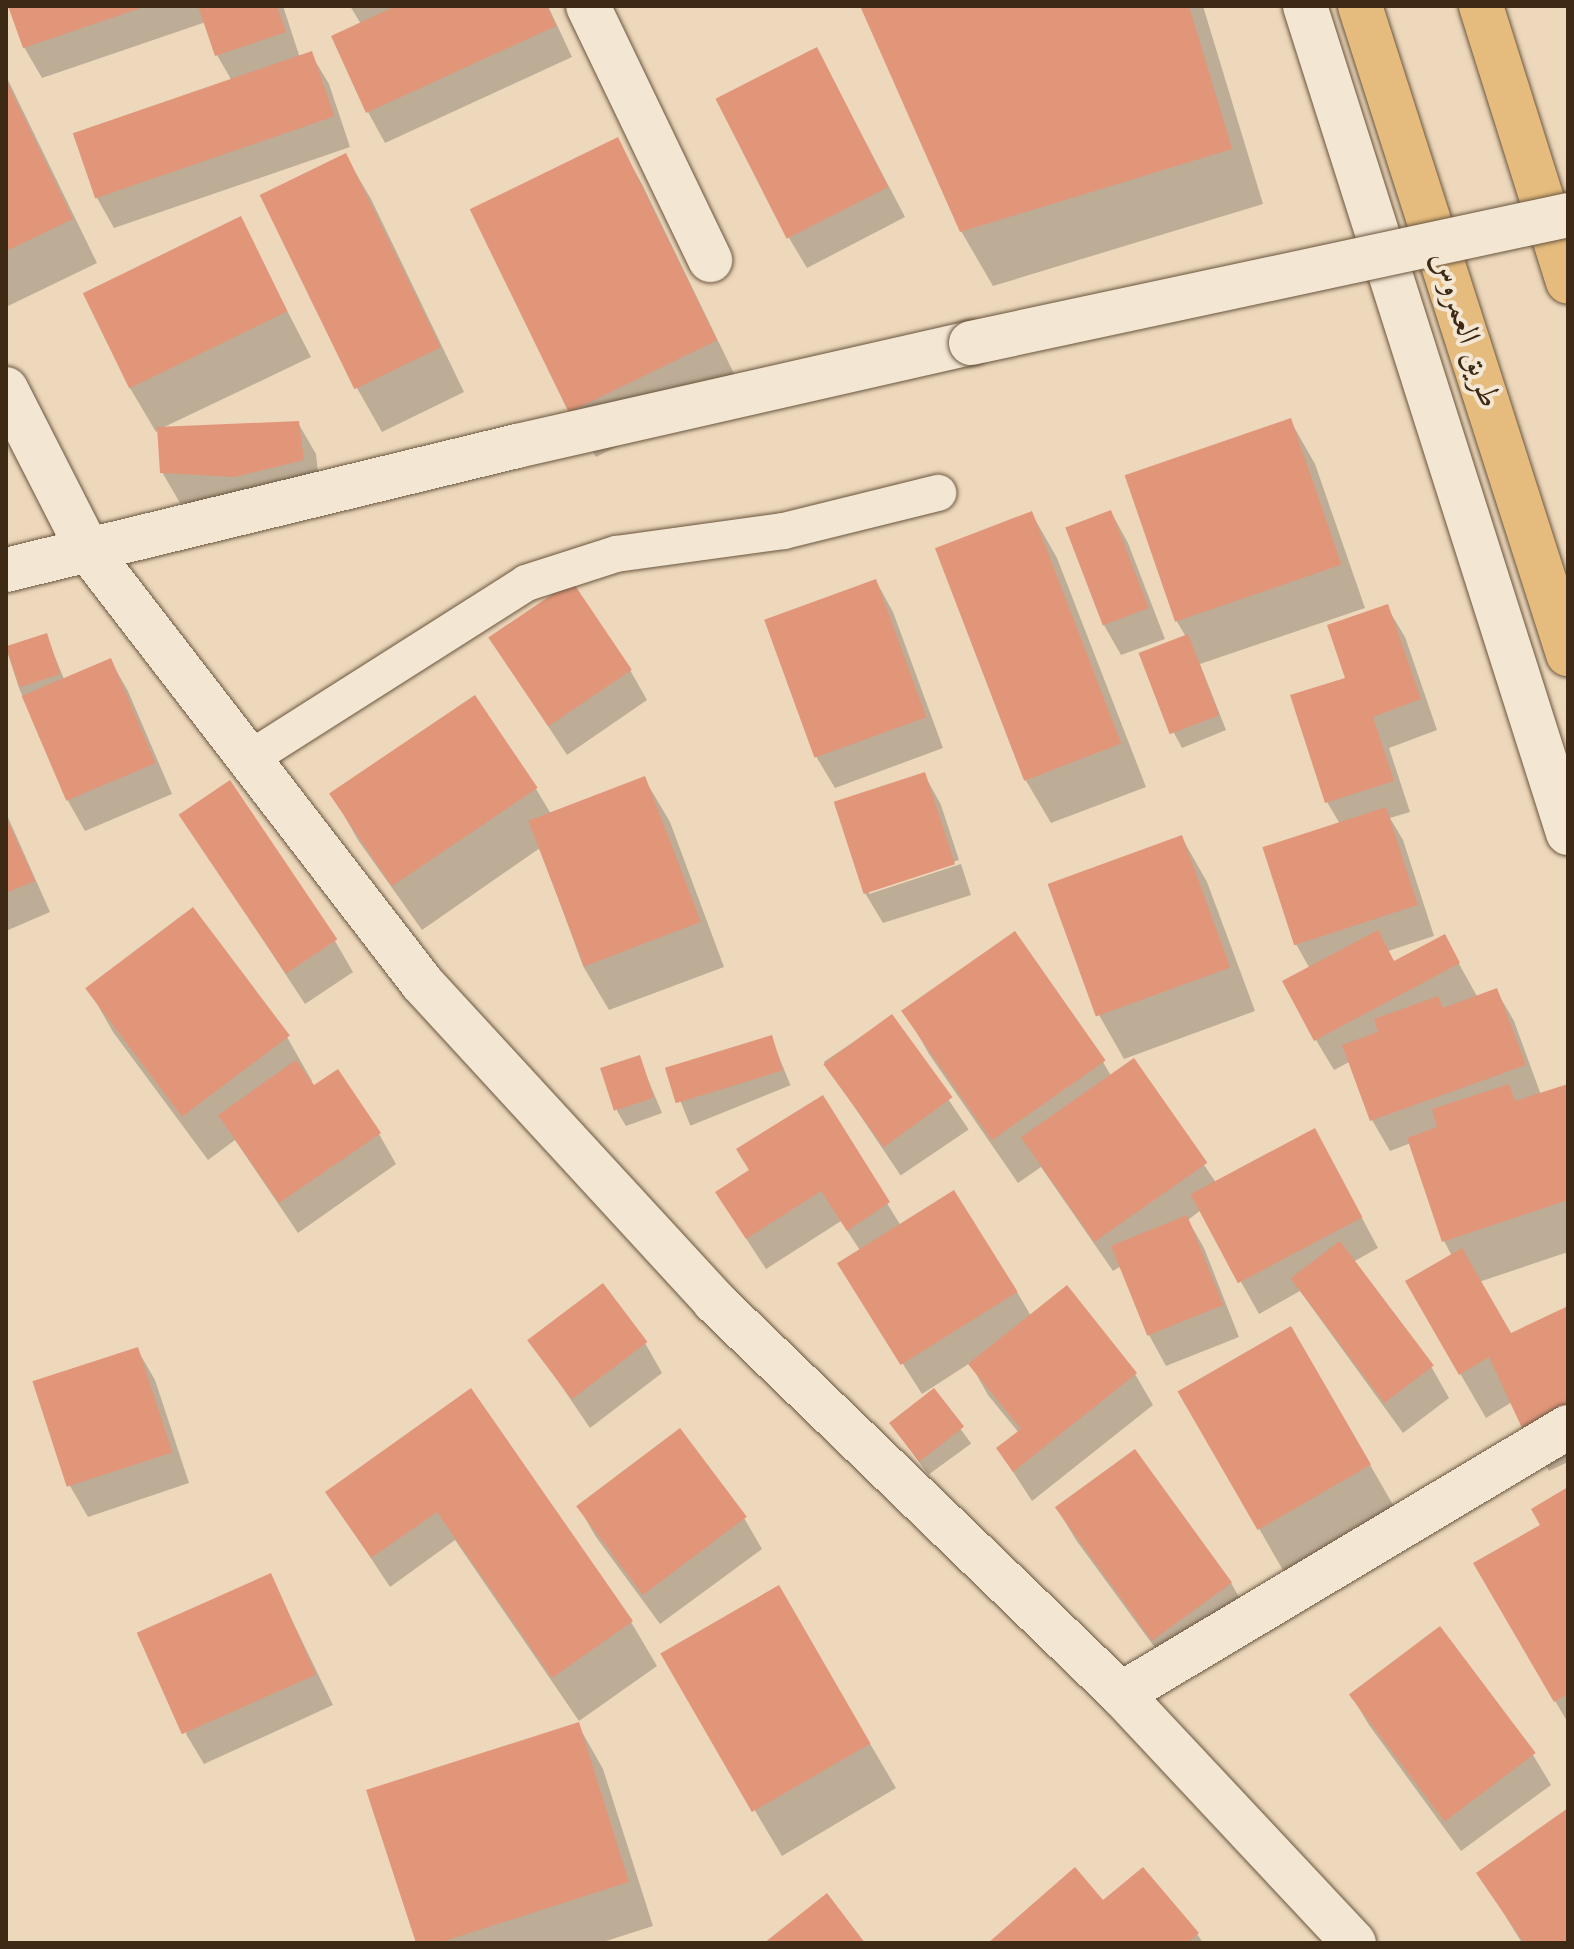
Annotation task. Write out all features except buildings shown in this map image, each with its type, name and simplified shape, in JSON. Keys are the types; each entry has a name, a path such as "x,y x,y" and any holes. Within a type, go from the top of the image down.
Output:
{"main road":[{"name":"طريق العمروس","path":"1360,6 1568,654"},
{"path":"1481,6 1568,282"}],"street":[{"path":"588,6 710,260"},
{"path":"1305,6 1568,833"},
{"path":"6,570 517,446 971,343 1568,215"},
{"path":"6,389 88,550 422,983 714,1301 1121,1694 1354,1943"},
{"path":"1121,1694 1568,1427"}],"lane":[{"path":"249,759 526,583 616,554 784,531 938,493"}]}
